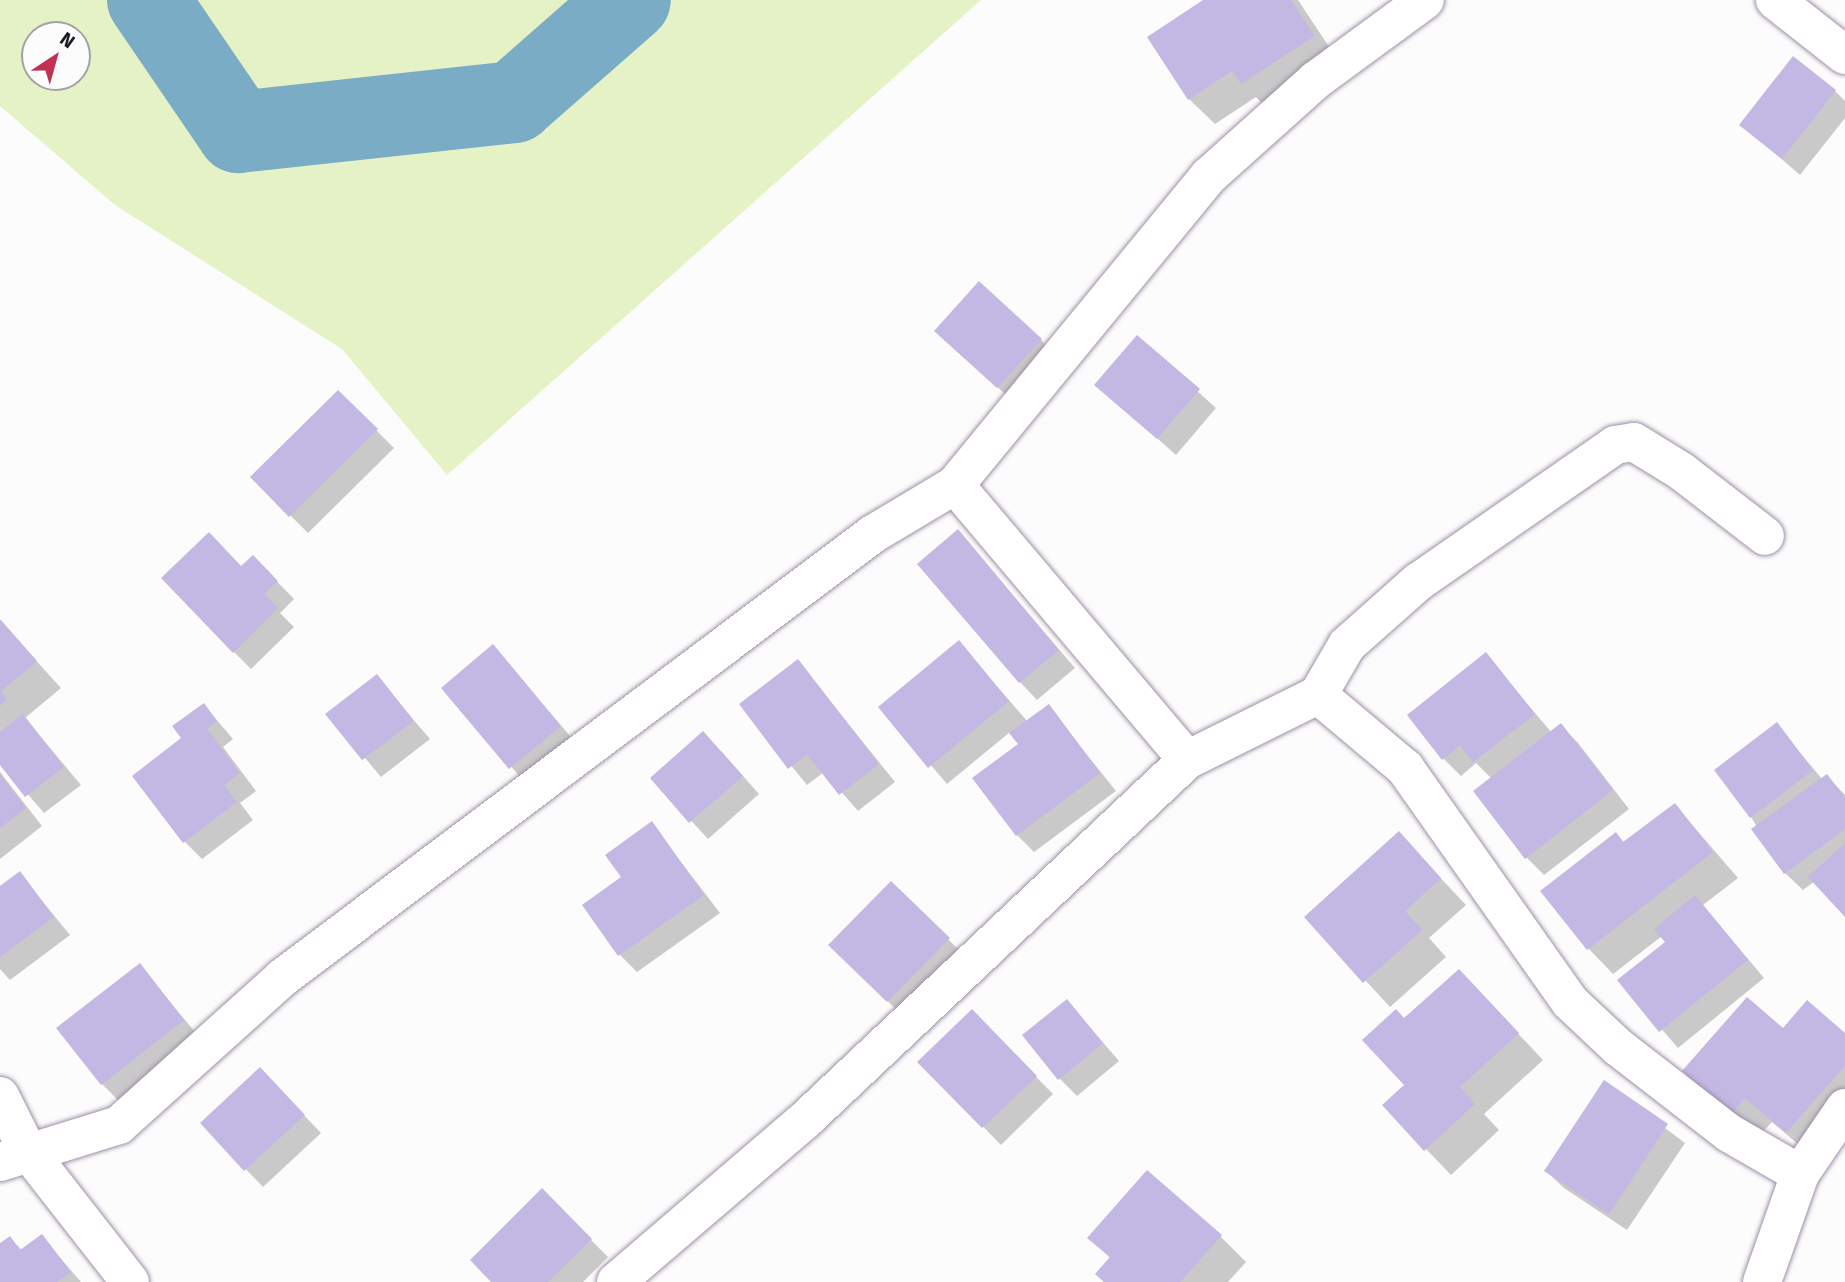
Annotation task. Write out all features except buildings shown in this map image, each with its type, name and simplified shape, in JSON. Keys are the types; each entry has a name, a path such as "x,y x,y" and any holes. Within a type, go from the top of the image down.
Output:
{"street":[{"path":"14,1156 119,1125 282,978 873,534 955,485 1209,176 1316,80 1425,0"},
{"path":"1775,0 1845,55"},
{"path":"617,1282 804,1121 1187,760 1318,695 1348,645 1418,582 1615,445 1634,442 1681,471 1765,536"},
{"path":"955,485 1187,760"},
{"path":"1318,695 1405,768 1570,1002 1618,1047 1729,1133 1800,1174"},
{"path":"0,1096 14,1156 130,1282"},
{"path":"1762,1282 1800,1174 1845,1108"}],"green space":[{"path":"0,0 981,0 447,475 342,349 115,205 0,106"}],"waterway":[{"path":"148,0 238,132 514,102 630,0"}]}
